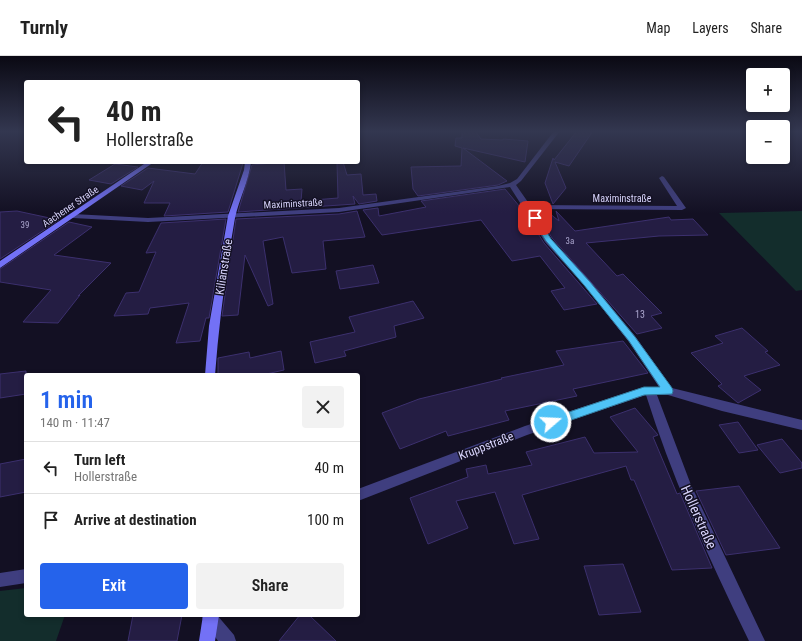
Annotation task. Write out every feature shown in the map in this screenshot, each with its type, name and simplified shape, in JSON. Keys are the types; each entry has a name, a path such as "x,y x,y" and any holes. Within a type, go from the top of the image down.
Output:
{"street":[{"path":"536,158 519,180 512,185 528,207 548,240 587,283 632,339 668,391"},
{"name":"Aachener Straße","path":"0,266 148,164"},
{"name":"Kilianstraße","path":"210,373 214,326 232,216 248,164"},
{"name":"Maximinstraße","path":"528,207 682,208 662,178"},
{"name":"Maximinstraße","path":"73,216 133,220 339,210 429,199 512,185"},
{"name":"Kruppstraße","path":"360,494 525,431 650,390 668,391 722,406 802,425"},
{"name":"Hollerstraße","path":"650,390 679,471 730,587 757,641"},
{"path":"0,580 24,576"},
{"path":"207,641 211,617"},
{"path":"212,617 228,641"}],"green space":[{"path":"802,211 802,290 796,291 719,213"},
{"path":"24,588 24,617 64,617 56,641 0,641 0,591"}],"building":[{"path":"461,158 477,158 507,181 498,185 418,196 413,189 411,167 461,166"},
{"path":"509,158 526,158 525,162"},
{"path":"553,158 554,160 555,158 574,158 569,166 555,162 566,188 553,204 545,183"},
{"path":"115,164 138,167 111,184 89,180"},
{"path":"202,164 243,164 228,212 164,216 170,203 144,203 154,181 142,190 121,186 148,168 195,174"},
{"path":"284,164 286,190 302,189 301,201 338,198 337,164 344,164 347,175 361,174 363,195 376,194 377,201 359,204 353,196 355,204 238,212 252,165"},
{"path":"505,189 525,213 544,243 597,304 564,310 551,291 565,288 540,256 512,261 481,220 382,235 363,210 378,208 379,216 426,207 421,201"},
{"path":"17,211 59,220 0,259 0,212"},
{"path":"357,211 365,237 323,241 326,269 292,273 283,237 263,241 273,304 268,306 245,255 238,315 222,316 236,219 339,214"},
{"path":"556,211 575,231 669,217 671,220 693,219 708,235 659,236 586,243 617,276 623,274 662,313 651,316 662,328 637,334 552,238 538,214 549,213 559,221"},
{"path":"226,219 209,318 206,318 200,341 176,343 189,303 150,308 148,314 114,316 126,293 139,292 156,252 146,253 161,223"},
{"path":"69,222 92,227 54,255 111,263 78,296 80,295 58,323 23,322 51,290 0,282 0,269"},
{"path":"373,265 379,283 340,289 336,271"},
{"path":"413,301 424,318 394,326 396,337 344,351 346,356 315,363 310,342 355,332 349,317"},
{"path":"742,328 768,351 765,352 780,365 744,376 761,390 738,403 718,386 722,384 691,353 723,343 715,336"},
{"path":"623,341 648,373 573,389 577,396 505,411 509,420 448,436 446,431 400,449 382,413 419,399 502,379 501,378 564,365 556,351"},
{"path":"281,351 284,370 271,373 218,373 218,358 249,352 250,358"},
{"path":"26,371 26,373 24,373 24,394 0,398 0,374"},
{"path":"635,408 658,435 653,437 677,494 680,493 712,568 672,570 634,480 631,480 626,466 522,495 539,539 514,544 495,492 456,501 468,528 428,544 410,498 468,477 466,469 486,465 488,474 532,465 526,452 585,437 594,453 638,452 610,417"},
{"path":"738,422 758,450 739,453 719,425"},
{"path":"782,439 802,463 802,468 780,473 757,445"},
{"path":"24,459 24,492 0,497 0,464"},
{"path":"739,486 780,548 726,555 696,491"},
{"path":"623,564 641,612 599,615 584,566"},
{"path":"133,617 182,617 177,641 128,641"},
{"path":"298,617 311,617 336,641 279,641"}],"route":[{"path":"535,218 548,240 587,283 632,339 668,391 644,391 551,422"}]}
